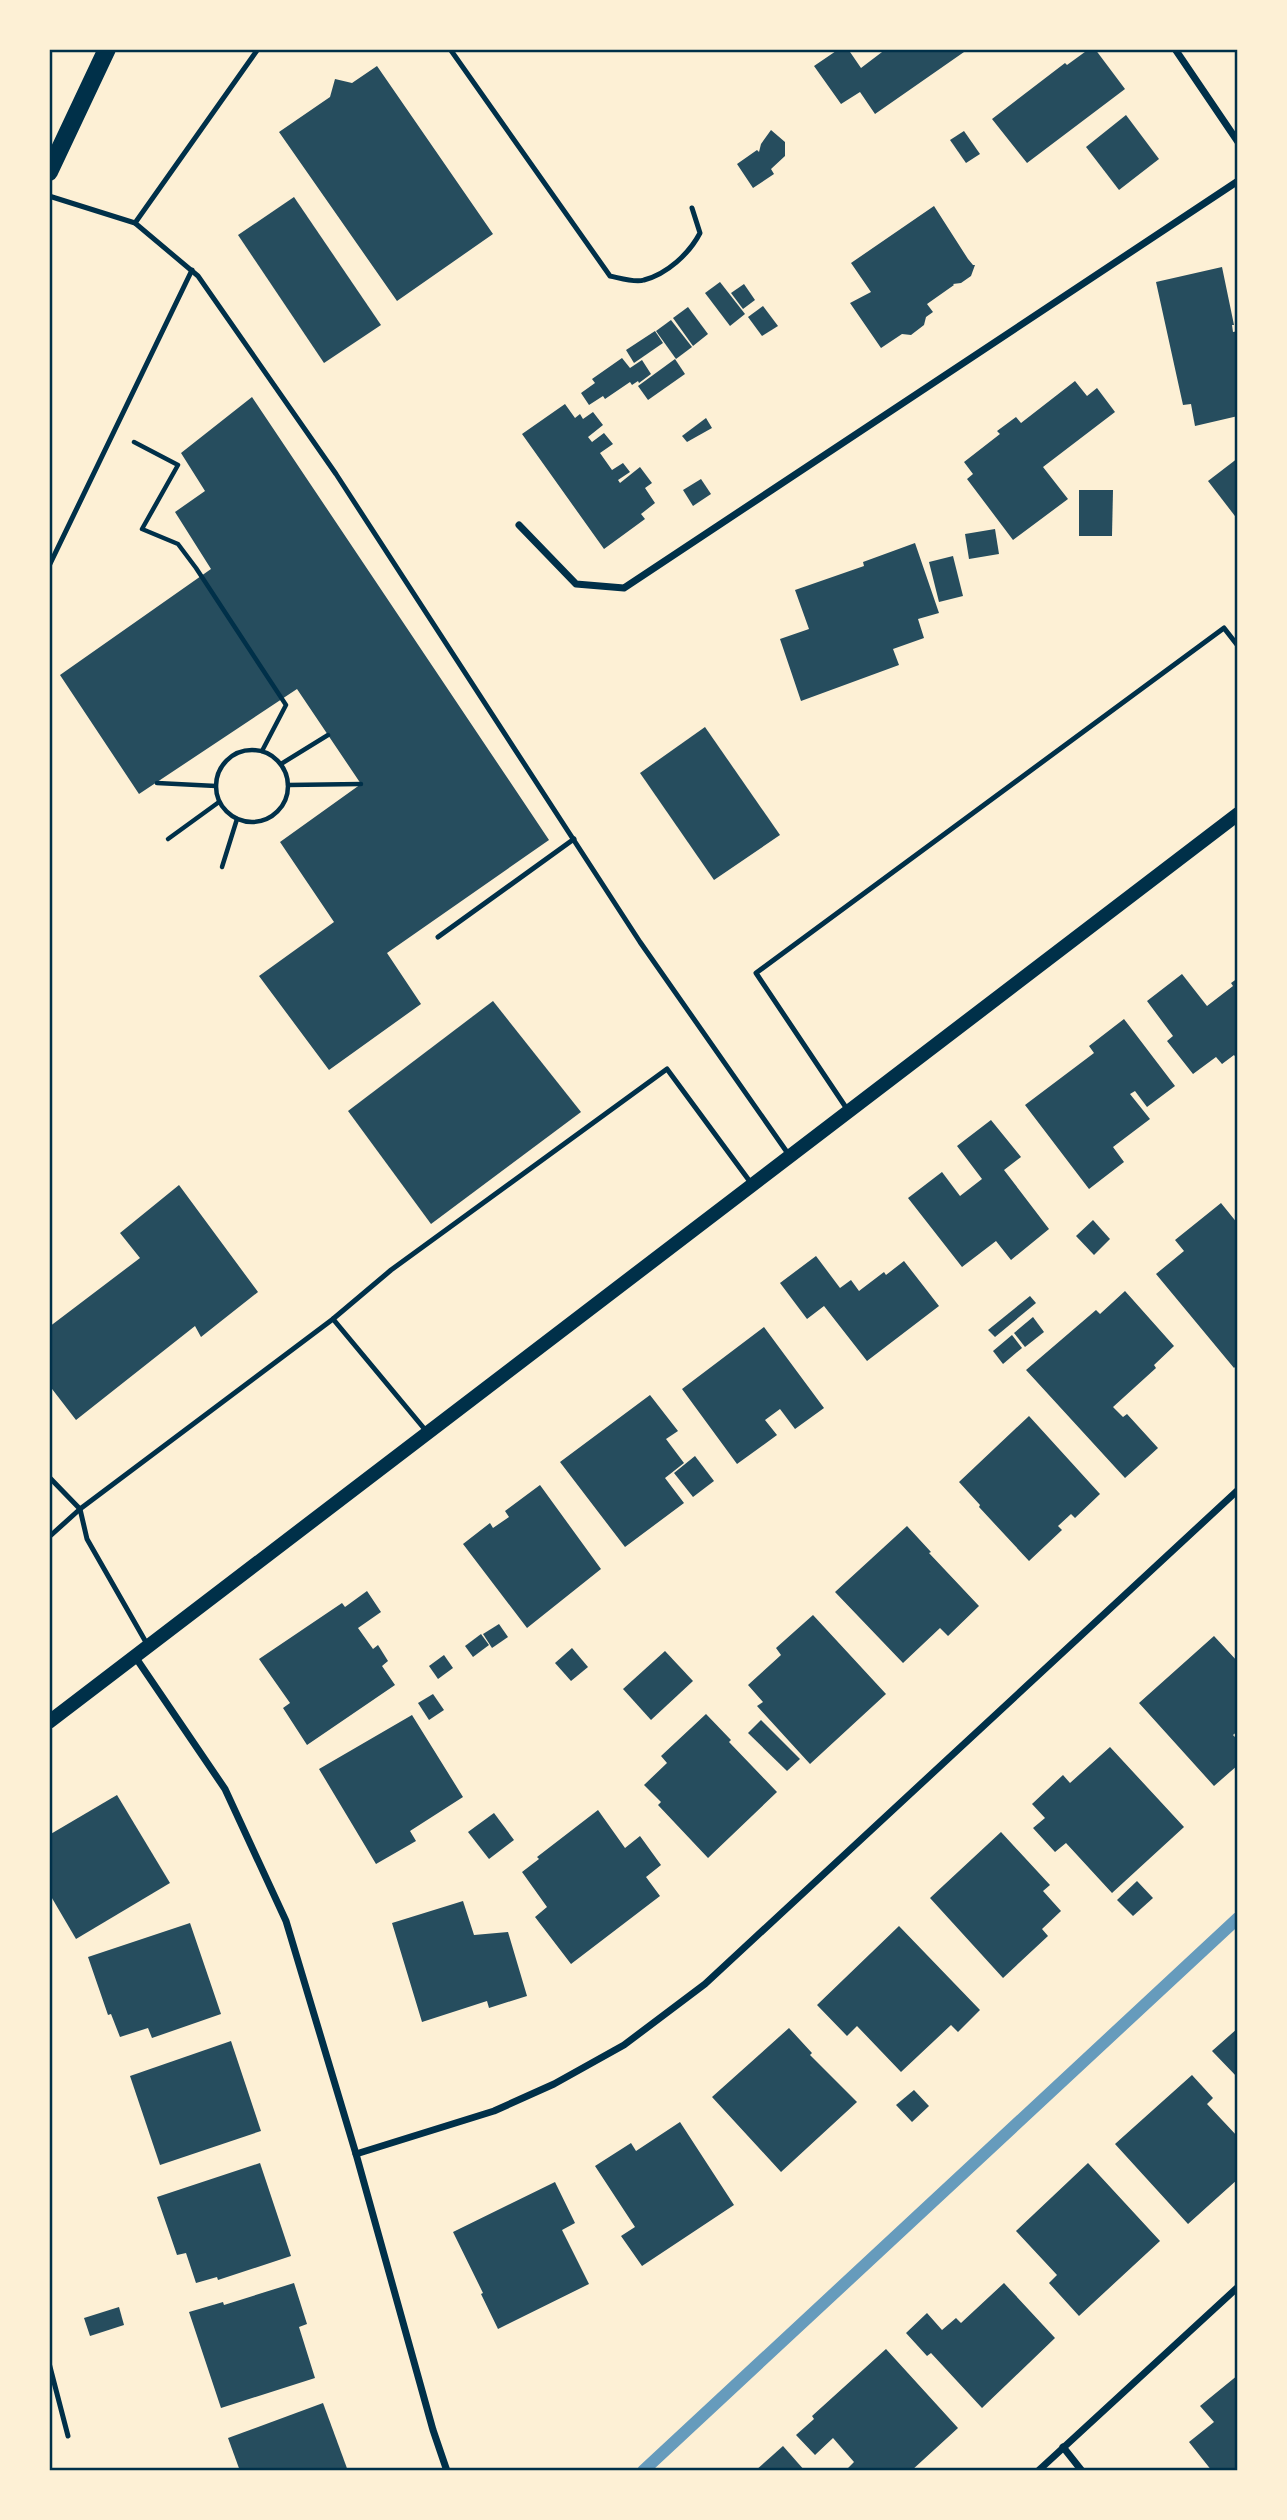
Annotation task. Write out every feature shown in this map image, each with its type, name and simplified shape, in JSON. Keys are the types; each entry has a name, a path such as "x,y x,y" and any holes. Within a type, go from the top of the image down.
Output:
{"main road":[{"path":"49,172 107,49"},
{"path":"49,1722 1238,814"}],"street":[{"path":"1175,49 1238,142"},
{"path":"519,525 576,584 624,588 1238,181"},
{"path":"356,2154 494,2111 554,2084 624,2045 705,1984 1238,1490"},
{"path":"136,1658 225,1789 286,1921 447,2471"},
{"path":"1038,2471 1238,2287"},
{"path":"1063,2447 1082,2471"}],"lane":[{"path":"135,222 258,49"},
{"path":"450,49 610,276 642,281 667,270 693,247 699,233 692,208"},
{"path":"49,196 135,222 198,276 336,474 648,953 790,1157"},
{"path":"49,566 192,270"},
{"path":"849,1112 756,973 1224,628 1238,646"},
{"path":"438,937 574,839"},
{"path":"49,1537 80,1510 332,1319 391,1270 667,1069 753,1185"},
{"path":"332,1319 429,1433"},
{"path":"49,1477 80,1510 87,1539 149,1647"},
{"path":"49,2363 68,2436"}],"path":[{"path":"114,431 178,465 142,529 178,544 286,705 262,751"},
{"path":"281,764 328,736"},
{"path":"250,749 262,751 281,764 288,785 287,797 273,815 261,821 249,822 226,812 219,802 216,778 220,766 229,757 250,749"},
{"path":"157,783 216,786"},
{"path":"288,785 361,784"},
{"path":"168,839 219,802"},
{"path":"222,867 237,819"}],"building":[{"path":"839,49 848,49 861,68 886,49 962,49 964,52 875,114 860,92 841,104 814,66"},
{"path":"1089,49 1095,49 1125,89 1027,163 992,119 1065,63 1067,65"},
{"path":"377,66 493,234 397,301 279,132 330,97 335,79 352,83"},
{"path":"1126,115 1159,159 1119,190 1086,147"},
{"path":"771,130 785,142 785,156 771,169 774,174 753,188 737,164 757,150 759,152"},
{"path":"964,131 980,154 966,163 950,140"},
{"path":"294,197 381,325 324,363 238,235"},
{"path":"934,206 968,259 975,265 971,276 961,283 953,284 927,304 933,312 926,317 924,325 911,335 902,334 881,348 850,303 871,292 851,263"},
{"path":"1222,267 1234,325 1233,332 1238,331 1238,416 1195,426 1191,404 1183,405 1156,282"},
{"path":"720,282 745,314 730,326 705,293"},
{"path":"744,284 755,300 743,309 731,293"},
{"path":"763,306 778,326 762,336 748,317"},
{"path":"688,307 708,334 693,346 673,318"},
{"path":"671,320 692,347 676,359 656,331"},
{"path":"655,331 663,343 634,363 626,350"},
{"path":"622,358 630,368 642,360 651,374 639,383 638,381 632,385 630,382 605,399 603,396 589,405 581,393 595,383 592,379"},
{"path":"675,359 685,374 648,400 638,386"},
{"path":"1075,381 1087,396 1097,388 1115,412 1043,467 1068,499 1013,540 967,479 973,474 964,462 1000,434 997,431 1016,417 1021,423"},
{"path":"252,397 549,840 387,953 421,1004 329,1070 259,976 334,922 280,842 361,784 297,689 139,794 60,675 211,569 175,512 205,491 181,453"},
{"path":"565,404 575,418 580,414 583,419 593,412 603,425 588,437 592,442 604,433 613,444 600,453 612,470 623,463 630,472 618,480 620,483 640,467 652,483 645,488 655,503 641,514 645,519 604,549 522,434"},
{"path":"706,418 712,428 687,442 682,436"},
{"path":"1238,458 1238,520 1208,481"},
{"path":"701,479 711,494 693,506 683,490"},
{"path":"1079,490 1113,490 1112,536 1079,536"},
{"path":"995,529 999,554 969,559 965,534"},
{"path":"915,543 939,613 918,619 924,638 893,649 899,665 801,701 780,639 809,629 795,590 864,566 863,562"},
{"path":"953,556 963,596 939,602 929,562"},
{"path":"705,727 780,835 714,880 640,773"},
{"path":"1182,974 1207,1006 1233,986 1231,983 1238,978 1238,1060 1234,1055 1222,1064 1216,1057 1193,1074 1167,1041 1173,1036 1147,1001"},
{"path":"493,1001 581,1112 431,1224 348,1111"},
{"path":"1124,1019 1175,1086 1147,1107 1135,1091 1130,1094 1150,1119 1113,1147 1124,1162 1089,1189 1025,1105 1094,1053 1089,1046"},
{"path":"991,1120 1021,1157 1004,1170 1049,1229 1011,1260 996,1241 962,1267 908,1198 942,1172 960,1196 982,1179 957,1146"},
{"path":"179,1185 258,1292 201,1337 195,1326 76,1420 49,1385 49,1327 140,1258 120,1233"},
{"path":"1221,1203 1238,1224 1238,1364 1234,1368 1156,1274 1184,1251 1175,1240"},
{"path":"1093,1220 1110,1239 1094,1255 1076,1236"},
{"path":"816,1256 840,1288 851,1280 859,1291 904,1261 939,1306 867,1361 824,1306 807,1319 780,1283"},
{"path":"1125,1291 1174,1346 1154,1365 1156,1368 1113,1407 1123,1417 1127,1414 1158,1448 1125,1478 1026,1370 1096,1310 1100,1314"},
{"path":"1030,1296 1036,1303 995,1337 988,1330"},
{"path":"1033,1317 1044,1332 1025,1347 1014,1333"},
{"path":"764,1327 824,1408 795,1429 780,1409 765,1420 777,1435 737,1464 682,1389"},
{"path":"1012,1335 1022,1348 1003,1364 993,1351"},
{"path":"650,1395 678,1431 666,1439 684,1463 665,1478 684,1503 625,1547 560,1462"},
{"path":"1029,1416 1100,1494 1075,1518 1071,1514 1058,1526 1062,1530 1029,1561 959,1482"},
{"path":"695,1456 714,1481 693,1497 674,1473"},
{"path":"540,1485 601,1569 527,1628 463,1544 490,1523 493,1528 509,1517 505,1511"},
{"path":"907,1526 979,1606 948,1636 940,1628 903,1663 835,1592"},
{"path":"367,1591 381,1612 358,1628 373,1649 378,1645 388,1661 382,1666 395,1685 307,1745 283,1708 290,1703 259,1659 342,1603 345,1607"},
{"path":"813,1615 886,1694 810,1764 757,1706 763,1702 748,1685 781,1655 776,1648"},
{"path":"499,1624 508,1637 492,1648 483,1634"},
{"path":"481,1634 489,1645 473,1657 465,1646"},
{"path":"1214,1636 1238,1662 1238,1731 1233,1735 1238,1740 1238,1765 1214,1786 1139,1703"},
{"path":"572,1648 588,1667 571,1681 555,1663"},
{"path":"665,1651 693,1681 651,1720 623,1689"},
{"path":"444,1655 453,1668 438,1679 429,1666"},
{"path":"433,1694 444,1710 429,1720 418,1703"},
{"path":"706,1714 777,1792 708,1858 658,1805 661,1802 644,1785 667,1763 661,1756"},
{"path":"412,1715 463,1797 410,1831 416,1841 376,1864 319,1769"},
{"path":"761,1720 800,1759 787,1771 748,1733"},
{"path":"1110,1747 1184,1827 1112,1893 1066,1843 1055,1852 1033,1828 1045,1818 1032,1804 1063,1775 1070,1783"},
{"path":"117,1795 170,1883 76,1939 49,1893 49,1835"},
{"path":"598,1810 625,1848 640,1836 661,1865 646,1877 660,1896 571,1964 535,1917 547,1907 522,1872 539,1859 537,1857"},
{"path":"494,1813 514,1840 489,1859 468,1832"},
{"path":"1001,1832 1050,1885 1043,1891 1061,1911 1042,1929 1048,1936 1003,1978 930,1898"},
{"path":"1137,1881 1153,1898 1133,1916 1117,1900"},
{"path":"463,1901 474,1935 508,1932 527,1996 489,2008 487,2001 422,2022 392,1923"},
{"path":"190,1923 221,2014 152,2038 148,2028 120,2037 111,2014 108,2015 88,1957"},
{"path":"899,1926 980,2010 958,2032 951,2025 901,2072 857,2026 847,2036 817,2005"},
{"path":"789,2028 812,2053 810,2055 857,2102 781,2172 712,2097"},
{"path":"1238,2028 1238,2078 1212,2051"},
{"path":"231,2041 261,2131 160,2165 130,2076"},
{"path":"1192,2075 1213,2098 1207,2104 1238,2137 1238,2179 1188,2224 1115,2144"},
{"path":"914,2090 929,2106 912,2122 896,2105"},
{"path":"680,2122 734,2205 642,2266 621,2236 635,2227 595,2166 631,2143 636,2151"},
{"path":"260,2163 291,2256 218,2280 217,2277 196,2283 186,2253 177,2255 157,2197"},
{"path":"1088,2163 1160,2241 1079,2316 1049,2283 1057,2275 1016,2231"},
{"path":"555,2182 575,2223 562,2230 589,2284 498,2329 453,2232"},
{"path":"294,2283 307,2324 299,2327 315,2378 221,2408 189,2312 223,2302 224,2305"},
{"path":"1004,2283 1055,2338 982,2408 931,2353 927,2356 906,2333 927,2313 942,2330 956,2318 961,2323"},
{"path":"119,2307 124,2325 90,2336 84,2318"},
{"path":"886,2349 958,2428 911,2471 845,2471 854,2462 833,2438 815,2455 796,2435 814,2419 812,2416"},
{"path":"1238,2375 1238,2471 1212,2471 1189,2442 1214,2422 1200,2406"},
{"path":"323,2403 348,2471 240,2471 228,2438"},
{"path":"783,2446 805,2471 755,2471"}],"waterway":[{"path":"643,2471 1238,1918"}]}
